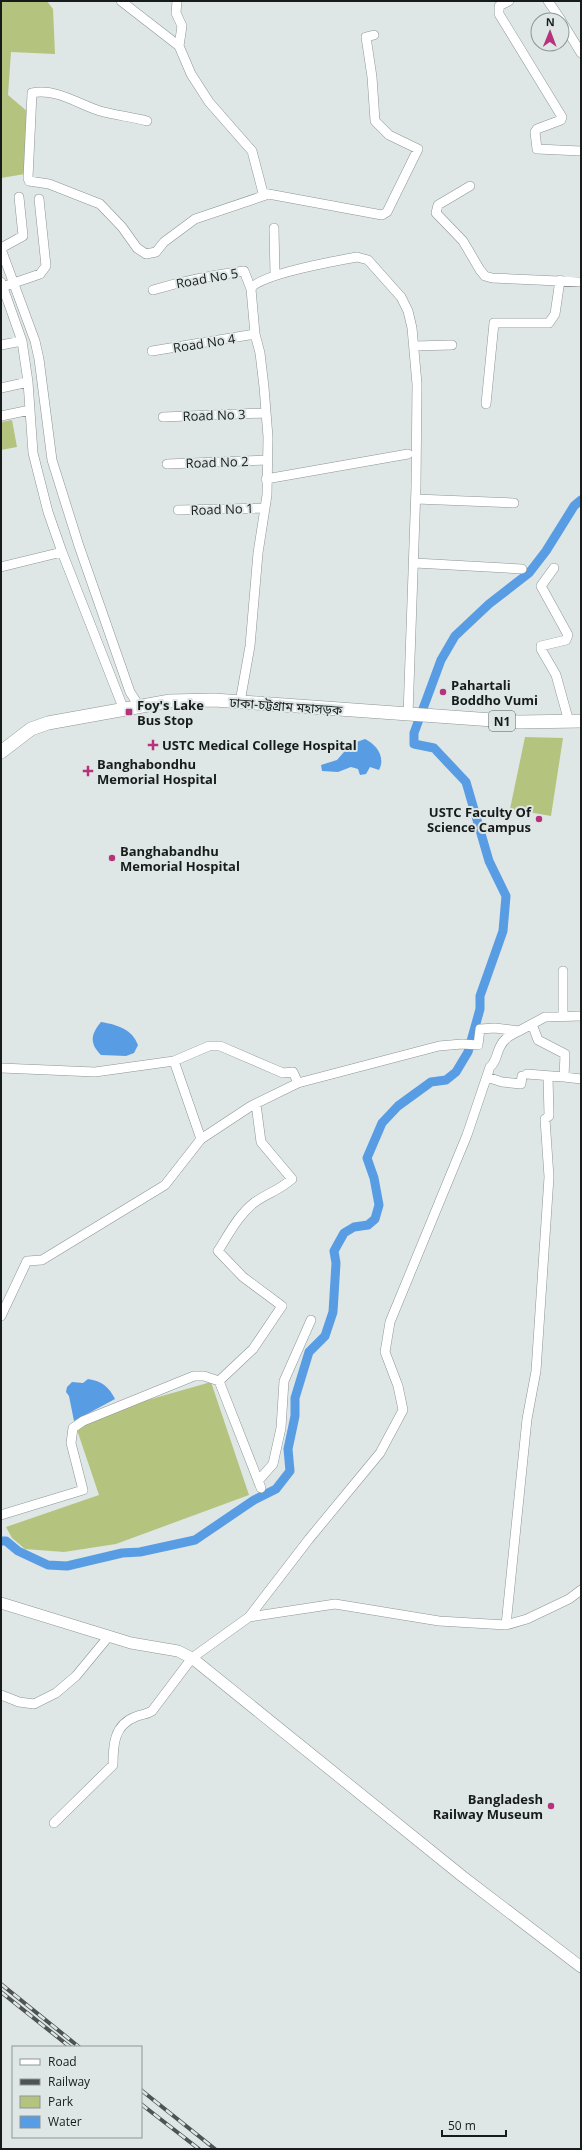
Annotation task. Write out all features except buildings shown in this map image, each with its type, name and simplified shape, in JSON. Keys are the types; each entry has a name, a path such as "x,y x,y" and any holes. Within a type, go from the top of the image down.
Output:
{"highway":[{"name":"ঢাকা-চট্টগ্রাম মহাসড়ক","path":"1,752 38,726 138,706 190,700 240,702 519,722 575,722"}],"main road":[{"path":"1,1604 132,1643 178,1652 192,1658 462,1876 581,1967"}],"street":[{"path":"121,1 180,46"},
{"path":"177,1 176,13 182,26 180,46 191,74 208,102 252,152 262,191 266,195"},
{"path":"509,1 499,6 498,14 562,117 561,120 537,129 535,132 537,149 581,151"},
{"path":"548,1 555,12"},
{"path":"570,35 581,53"},
{"path":"147,120 103,112 58,94 39,91 32,93 28,178 30,180 49,184 100,204 122,227 137,248 146,254 156,252 164,242 195,219 266,195 382,215 387,212 418,149 389,135 375,121 372,77 366,37 374,36"},
{"path":"470,186 438,205 436,213 463,242 485,276 492,278 581,282"},
{"path":"20,197 23,236 1,248 35,341 39,359 52,460 86,568 130,692 138,706"},
{"path":"39,199 46,266 40,274 14,283 2,284 22,341 28,382 36,464 62,552 124,710"},
{"path":"274,228 275,275"},
{"path":"240,702 250,646 258,553 265,508 268,438 260,353 255,334 251,288 254,284 275,275 356,257 368,260 401,297 408,311 414,346 416,384 415,715"},
{"name":"Road No 5","path":"153,290 192,278 204,279 244,271 251,288"},
{"path":"486,404 494,323 549,323 555,314 560,280"},
{"name":"Road No 4","path":"152,351 255,334"},
{"path":"1,345 22,341"},
{"path":"414,346 452,345"},
{"path":"1,388 28,382"},
{"path":"1,416 30,410"},
{"name":"Road No 3","path":"163,417 265,413"},
{"path":"266,479 408,454"},
{"name":"Road No 2","path":"167,464 267,460"},
{"path":"416,499 514,503"},
{"name":"Road No 1","path":"178,510 265,508"},
{"path":"1,567 62,552"},
{"path":"415,563 522,569"},
{"path":"554,568 542,586 568,635 566,640 541,646 541,649 556,675 575,722"},
{"path":"563,971 563,1016"},
{"path":"54,1824 113,1765 113,1755 118,1729 126,1721 137,1716 148,1714 152,1711 192,1658 249,1617 309,1539 380,1453 403,1410 398,1386 384,1352 390,1322 467,1135 490,1067 494,1063 499,1047 506,1037 545,1017 581,1016"},
{"path":"532,1024 538,1040 565,1054 564,1077"},
{"path":"1,1316 27,1261 42,1260 165,1185 201,1139 256,1104 298,1082 439,1046 462,1044 478,1045 480,1029 495,1028 519,1031"},
{"path":"1,1068 95,1072 174,1061 209,1046 220,1046 283,1073 293,1072 298,1082"},
{"path":"174,1061 201,1139"},
{"path":"487,1077 502,1082 521,1084 525,1075 581,1079"},
{"path":"506,1625 527,1419 536,1371 549,1177 547,1134 544,1124 545,1119 549,1116 548,1076"},
{"path":"219,1381 253,1349 282,1306 242,1277 218,1251 241,1215 256,1202 280,1190 292,1179 261,1142 256,1104"},
{"path":"219,1381 260,1485 273,1464 281,1428 284,1381 311,1320"},
{"path":"1,1515 83,1490 71,1443 73,1428 83,1421 194,1376 204,1376 219,1381"},
{"path":"249,1617 335,1604 439,1621 506,1625 534,1616 569,1599 581,1590"},
{"path":"1,1695 19,1702 34,1704 56,1693 76,1676 109,1636"}],"green space":[{"path":"1,1 47,1 53,9 55,54 11,52 8,95 28,112 31,173 1,178"},
{"path":"12,420 17,447 1,450 1,422"},
{"path":"525,737 563,738 551,816 510,809"},
{"path":"211,1382 249,1495 116,1544 64,1552 25,1549 12,1538 6,1527 99,1495 74,1421"}],"water":[{"path":"365,739 373,744 381,756 381,765 379,770 370,767 366,774 360,775 358,769 351,767 338,772 322,771 321,765 337,760 351,744"},
{"path":"101,1022 119,1026 128,1031 138,1045 134,1053 126,1056 101,1055 97,1051 93,1042 93,1035"},
{"path":"88,1379 97,1381 104,1385 115,1399 74,1421 69,1396 66,1392 67,1387 72,1382 83,1383"}],"waterway":[{"path":"1,1541 6,1541 18,1551 48,1565 67,1566 122,1553 140,1552 195,1540 254,1500 276,1489 290,1471 288,1449 295,1416 295,1398 309,1352 325,1336 333,1312 336,1263 334,1251 344,1233 354,1227 368,1225 375,1219 379,1205 374,1178 367,1158 382,1123 398,1106 431,1082 446,1080 456,1072 468,1052 480,1009 480,996 503,931 506,896 489,861 466,782 434,748 414,744 414,733 441,660 455,636 489,604 529,573 546,551 574,506 581,500"}],"railway":[{"path":"1,1984 78,2046"},
{"path":"1,1992 69,2046"},
{"path":"142,2091 215,2149"},
{"path":"142,2105 199,2149"}],"place":[{"name":"Pahartali Boddho Vumi","path":"443,692"},
{"name":"Foy's Lake Bus Stop","path":"129,712"},
{"name":"USTC Medical College Hospital","path":"153,745"},
{"name":"Banghabondhu Memorial Hospital","path":"88,771"},
{"name":"USTC Faculty Of Science Campus","path":"539,819"},
{"name":"Banghabandhu Memorial Hospital","path":"112,858"},
{"name":"Bangladesh Railway Museum","path":"551,1806"}]}
